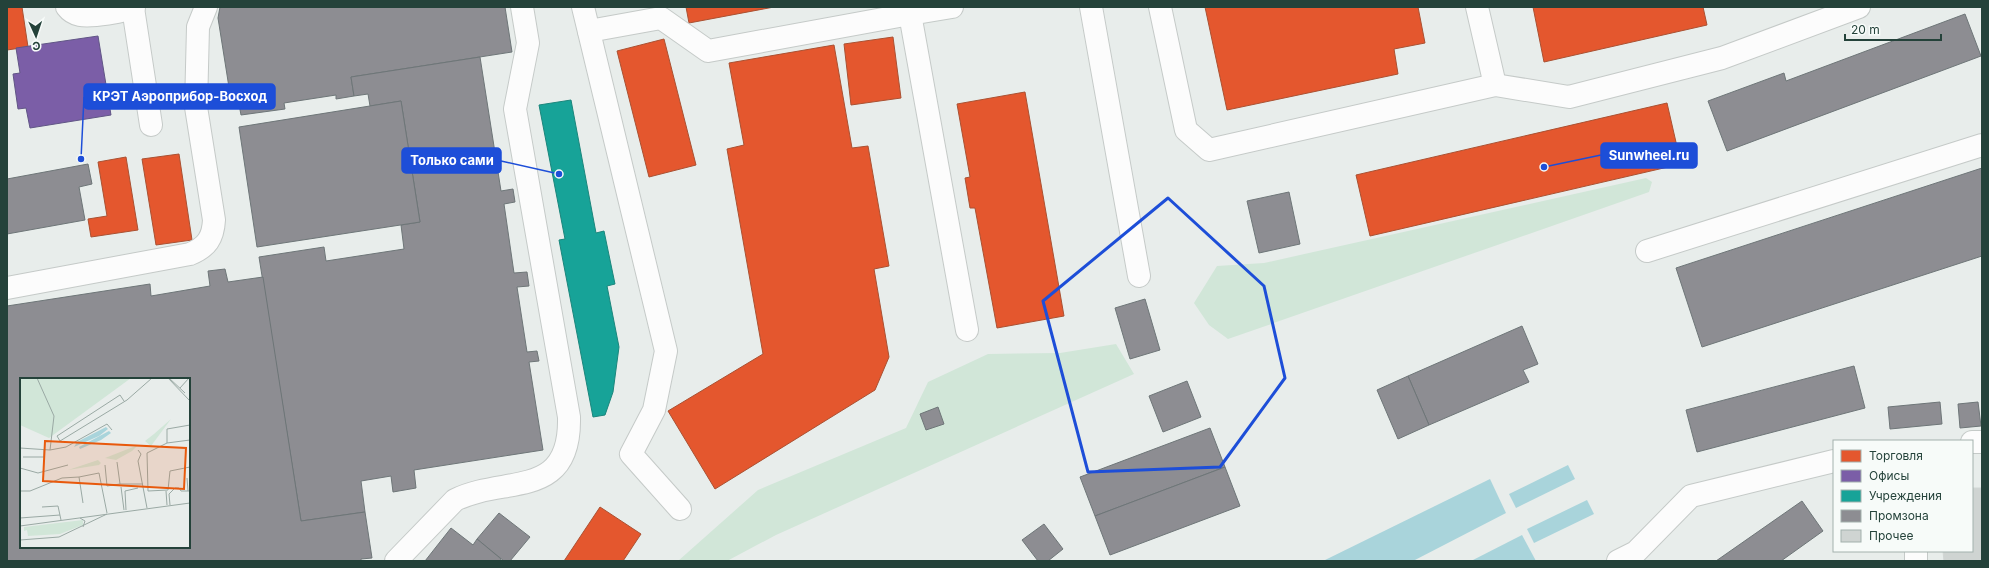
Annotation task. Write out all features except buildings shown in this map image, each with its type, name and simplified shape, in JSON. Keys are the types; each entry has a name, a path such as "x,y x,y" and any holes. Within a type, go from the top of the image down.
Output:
{"street":[{"path":"67,7 70,11 79,15 134,8 150,125"},
{"path":"7,288 190,254 200,250 209,242 214,232 214,220 196,107 198,27 206,7"},
{"path":"396,561 455,500 467,494 480,491 521,485 538,479 548,472 553,468 564,453 569,435 569,417 515,109 528,43 522,7"},
{"path":"583,7 666,351 654,410 631,454 680,509"},
{"path":"589,31 661,18 708,51 952,7"},
{"path":"1091,7 1139,276"},
{"path":"1160,7 1186,130 1209,150 1495,85 1569,98 1722,58 1859,7"},
{"path":"1477,7 1495,85"},
{"path":"910,14 966,330"},
{"path":"1647,252 1982,145"},
{"path":"1618,561 1636,552 1691,496 1833,461"}],"highlighted area":[{"path":"1168,198 1264,286 1285,378 1220,467 1088,472 1043,301"}],"green space":[{"path":"1646,178 1652,182 1649,192 1228,339 1209,325 1194,303 1217,266 1264,263"},
{"path":"1116,344 1134,374 776,535 727,561 678,561 758,490 906,428 928,382 988,354 1060,353"}],"water":[{"path":"1568,465 1575,479 1516,508 1509,494"},
{"path":"1490,479 1506,513 1413,561 1323,561"},
{"path":"1587,500 1594,514 1534,543 1527,529"},
{"path":"1522,535 1536,561 1471,561"}],"place":[{"name":"КРЭТ Аэроприбор-Восход","path":"81,159"},
{"name":"Sunwheel.ru","path":"1544,167"},
{"name":"Только сами","path":"559,174"}]}
